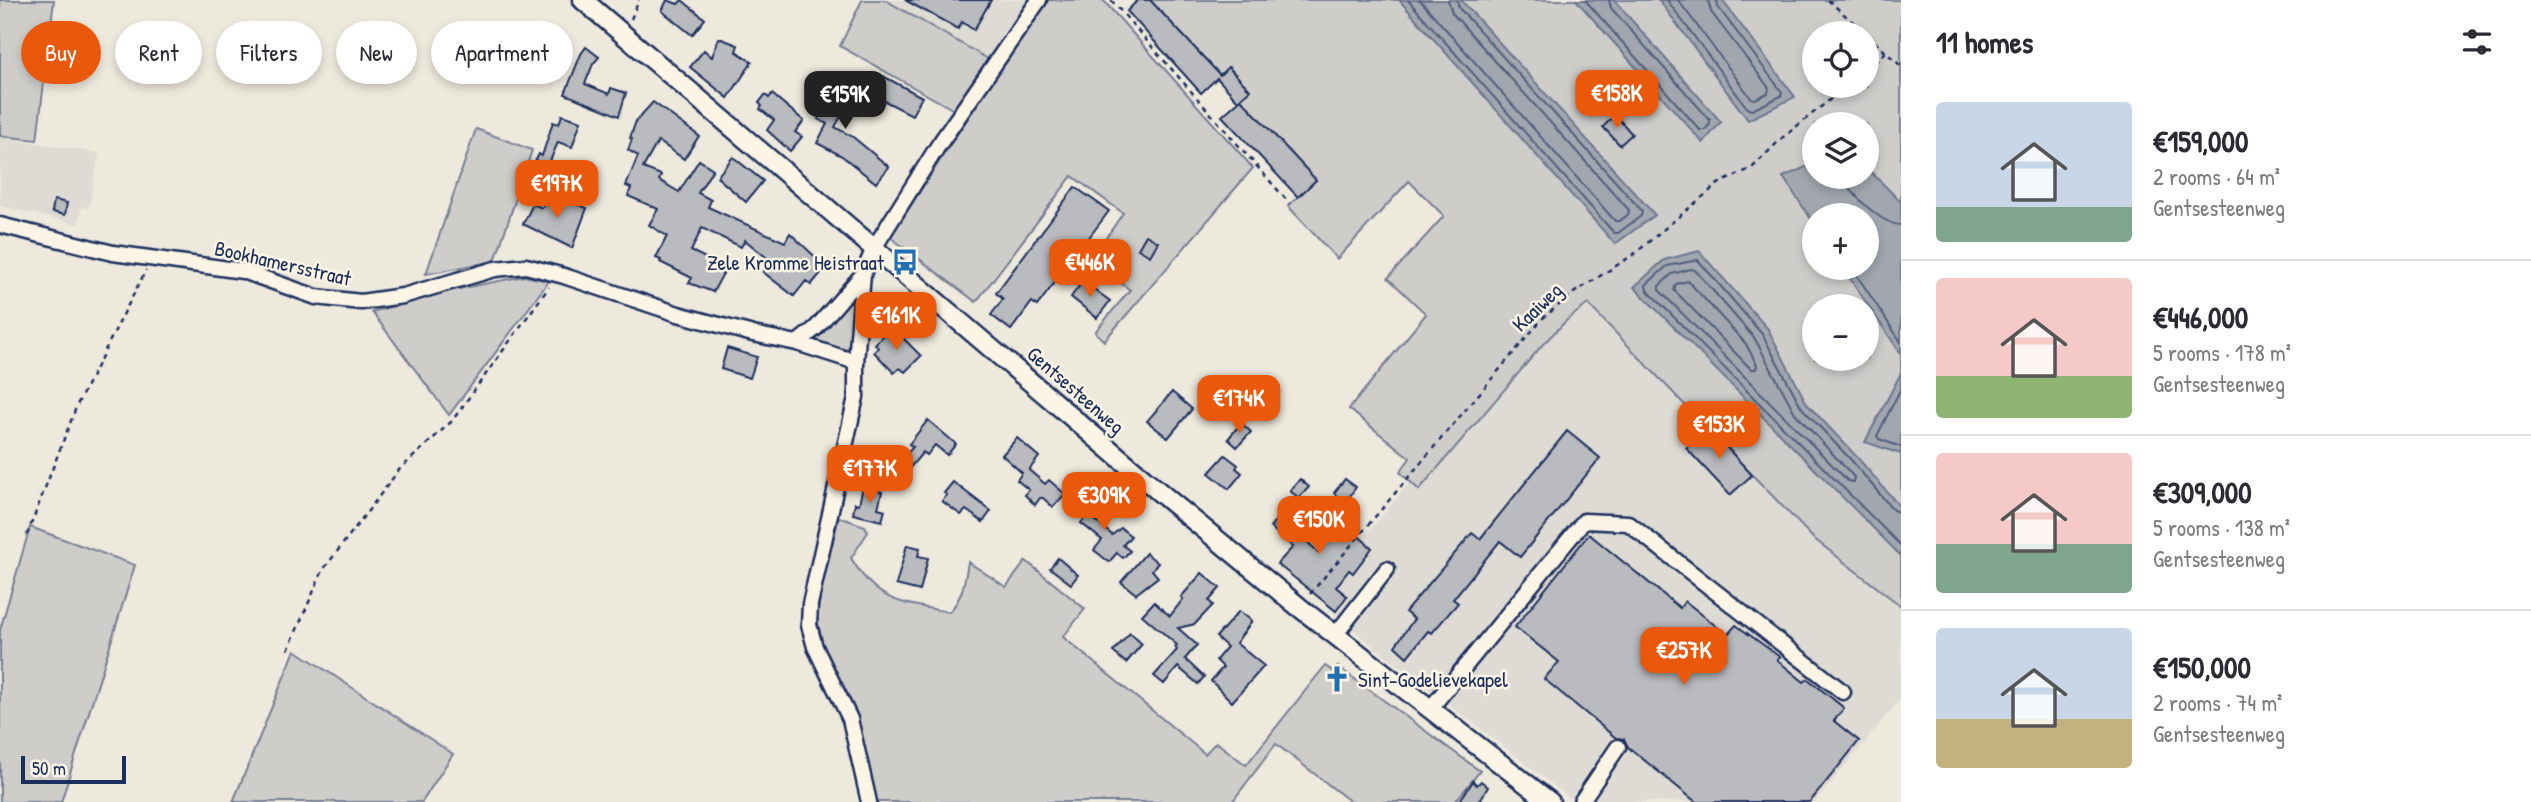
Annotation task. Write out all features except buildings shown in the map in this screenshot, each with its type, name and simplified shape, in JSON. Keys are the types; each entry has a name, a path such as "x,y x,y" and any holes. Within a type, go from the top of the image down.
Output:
{"main road":[{"name":"Gentsesteenweg","path":"583,0 1170,500 1300,607 1544,800"}],"street":[{"path":"797,343 816,328 863,274 874,248 938,146 1038,0"},
{"name":"Bookhamersstraat","path":"0,225 113,253 243,271 316,297 361,302 403,296 495,269 526,266 678,314 797,343 856,362"},
{"path":"863,274 856,397 810,604 809,625 827,675 850,719 869,802"},
{"path":"1430,709 1584,521 1628,523 1843,692"},
{"path":"1336,634 1387,569"},
{"path":"1581,802 1618,747"}],"path":[{"path":"622,34 639,0"},
{"path":"1111,0 1290,204"},
{"path":"1828,0 1851,21"},
{"path":"1879,45 1901,66"},
{"path":"1879,58 1887,51"},
{"name":"Kaaiweg","path":"1300,607 1543,318 1575,292 1633,255 1718,184 1752,168 1782,138 1832,98"},
{"path":"27,535 77,405 152,259"},
{"path":"288,650 323,569 399,470 452,421 558,275"}],"shaded area":[{"path":"0,0 54,0 51,21 21,21 21,84 44,84 37,140 0,136"},
{"path":"862,0 885,0 988,59 954,110 840,46"},
{"path":"885,0 1029,0 988,59"},
{"path":"1045,0 1103,0 1253,168 1104,341 1095,332 1130,290 1091,260 1123,213 1072,176 976,302 890,237"},
{"path":"1150,0 1901,0 1901,606 1813,538 1588,304 1544,343 1419,490 1400,472 1410,458 1349,409 1426,314 1388,278 1444,216 1409,181 1337,259 1288,206 1316,180 1241,99 1249,90 1229,67 1220,75"},
{"path":"476,129 532,150 495,261 426,274"},
{"path":"0,137 99,153 89,208 82,207 78,224 0,206"},
{"path":"524,276 549,281 449,415 372,312 448,291"},
{"path":"854,295 849,349 842,351 817,343 817,334"},
{"path":"1588,304 1813,538 1901,606 1901,698 1815,802 1575,802 1358,634 1315,596 1410,482 1420,490 1544,343"},
{"path":"839,517 865,526 868,532 851,558 861,573 881,592 904,603 949,612 960,595 968,562 1006,587 1026,561 1085,609 1063,637 1205,754 1216,742 1246,765 1325,666 1333,671 1337,666 1480,771 1455,802 1351,802 1276,744 1232,802 875,802 853,711 822,642 817,618"},
{"path":"30,527 135,565 61,802 0,802 0,630"},
{"path":"295,650 453,754 422,802 233,802"}],"water":[{"path":"1399,0 1461,0 1655,215 1615,244"},
{"path":"1576,0 1614,0 1721,122 1703,143"},
{"path":"1659,0 1722,0 1795,97 1748,120"},
{"path":"1802,169 1802,189 1879,189 1879,180 1901,202 1901,354 1879,321 1879,294 1861,294 1851,280 1879,280 1879,203 1802,203 1802,206 1783,177"},
{"path":"1699,251 1768,329 1807,404 1901,508 1901,556 1634,287 1664,260"},
{"path":"1901,373 1901,454 1865,442"}],"place":[{"name":"Zele Kromme Heistraat","path":"905,262"},
{"name":"Sint-Godelievekapel","path":"1337,679"}]}
